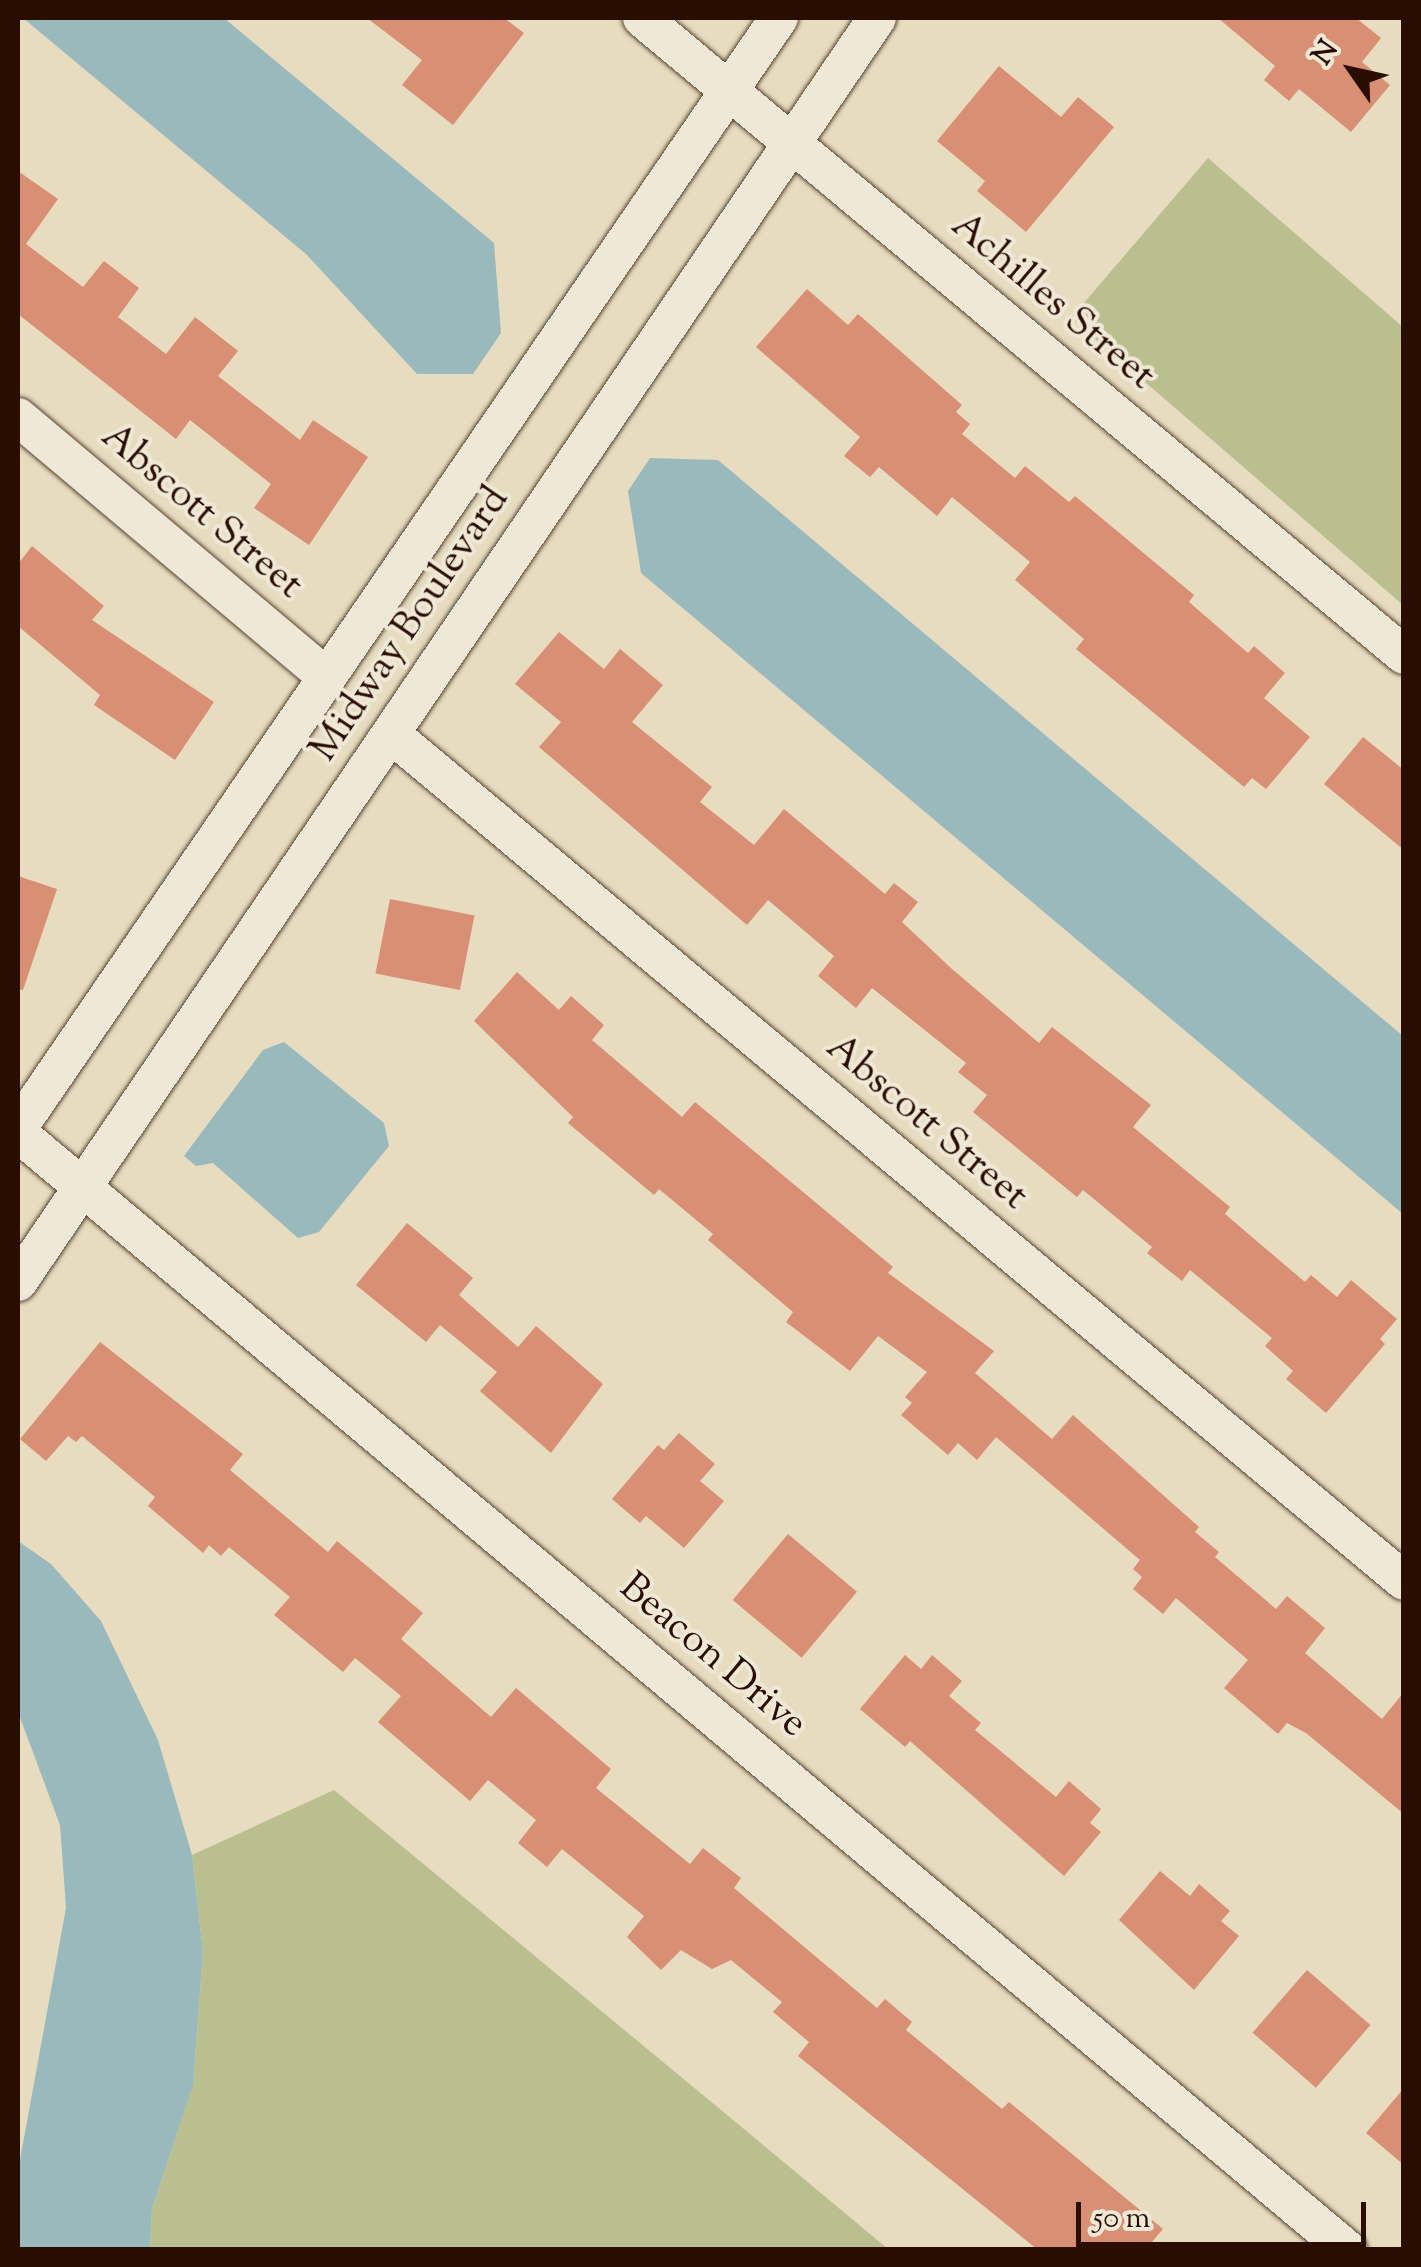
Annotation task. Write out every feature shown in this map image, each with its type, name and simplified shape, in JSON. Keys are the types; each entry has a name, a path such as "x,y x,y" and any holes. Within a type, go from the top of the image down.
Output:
{"street":[{"name":"Achilles Street","path":"642,18 1404,655"},
{"name":"Midway Boulevard","path":"18,1131 779,18"},
{"name":"Midway Boulevard","path":"18,1282 877,18"},
{"name":"Abscott Street","path":"18,417 326,676"},
{"name":"Abscott Street","path":"391,734 1404,1581"},
{"name":"Beacon Drive","path":"18,1131 1348,2250"}],"green space":[{"path":"1208,158 1403,327 1403,605 1071,318"},
{"path":"334,1790 888,2249 150,2250 152,2209 193,2084 203,1952 192,1855"}],"water":[{"path":"23,18 224,18 494,243 501,333 473,374 417,374 306,254"},
{"path":"650,458 718,460 1403,1036 1403,1214 641,573 628,491"},
{"path":"284,1042 384,1123 389,1146 319,1232 298,1238 213,1163 196,1166 184,1156 263,1050"},
{"path":"18,1541 51,1564 101,1621 158,1740 192,1855 203,1952 193,2085 152,2209 150,2249 18,2249 18,2171 66,1908 60,1825 18,1712"}],"building":[{"path":"367,18 504,18 524,33 453,125 402,85 422,60"},
{"path":"1218,18 1356,18 1381,38 1362,62 1390,85 1351,132 1299,89 1289,101 1264,80 1275,66"},
{"path":"999,66 1061,117 1078,97 1114,127 1026,232 977,191 985,181 937,141"},
{"path":"18,171 58,199 26,244 83,287 104,261 139,288 118,317 166,354 195,317 238,351 218,376 300,440 313,420 368,457 309,545 254,508 271,484 190,420 176,439 18,314"},
{"path":"807,289 848,325 858,314 962,405 956,412 970,424 962,434 1015,478 1025,466 1069,502 1075,496 1194,595 1189,602 1248,653 1254,646 1285,673 1264,698 1310,737 1266,789 1252,778 1244,787 1076,649 1084,639 1015,580 1030,562 952,497 937,516 879,467 870,477 844,456 860,437 756,347"},
{"path":"32,546 104,606 92,620 214,702 175,760 94,705 100,695 18,626 18,564"},
{"path":"559,632 604,669 620,649 663,685 632,722 712,787 700,802 754,845 784,809 885,894 894,883 918,902 902,922 952,969 1039,1043 1052,1027 1151,1105 1133,1127 1230,1207 1225,1214 1305,1282 1311,1275 1337,1297 1351,1280 1397,1319 1380,1339 1385,1344 1326,1413 1286,1379 1293,1371 1265,1346 1272,1338 1190,1270 1182,1281 1147,1253 1152,1247 1083,1190 1077,1197 973,1112 987,1095 958,1072 966,1063 872,988 856,1008 818,976 834,956 768,900 747,925 539,747 561,722 515,684"},
{"path":"1363,737 1404,770 1404,850 1324,784"},
{"path":"18,876 57,889 23,990 18,989"},
{"path":"390,899 474,915 460,990 375,974"},
{"path":"517,972 559,1010 571,996 604,1025 592,1040 682,1117 695,1102 893,1267 888,1273 994,1351 975,1373 1052,1439 1073,1415 1199,1527 1195,1532 1219,1552 1215,1557 1276,1609 1287,1596 1325,1628 1305,1653 1382,1719 1404,1692 1404,1814 1306,1733 1287,1723 1278,1734 1224,1688 1248,1660 1176,1598 1163,1614 1133,1589 1142,1577 1133,1569 1140,1560 996,1437 977,1460 958,1443 948,1455 901,1415 912,1403 905,1397 927,1372 878,1336 850,1371 786,1322 793,1312 708,1240 713,1234 659,1189 654,1195 568,1123 573,1117 474,1021"},
{"path":"407,1223 473,1278 459,1295 518,1347 536,1326 603,1384 551,1453 480,1391 497,1372 440,1325 426,1342 356,1285"},
{"path":"100,1342 243,1454 230,1470 328,1552 337,1541 423,1613 401,1639 491,1717 516,1688 611,1769 596,1788 690,1864 703,1848 741,1878 734,1888 877,2008 885,1999 912,2022 906,2030 1002,2109 1009,2102 1163,2229 1145,2250 1038,2250 798,2056 809,2042 773,2012 782,2002 731,1960 712,1969 681,1950 661,1970 627,1937 644,1916 562,1849 547,1867 518,1843 536,1820 488,1780 470,1801 378,1722 401,1696 355,1658 343,1672 274,1615 290,1597 229,1547 221,1556 209,1545 203,1553 148,1506 155,1497 82,1436 76,1442 68,1436 46,1461 20,1439"},
{"path":"679,1433 715,1464 700,1481 724,1501 684,1548 646,1516 640,1523 612,1499 658,1445 664,1450"},
{"path":"788,1534 857,1592 802,1658 733,1600"},
{"path":"905,1655 921,1669 932,1655 962,1681 949,1696 981,1723 975,1730 1056,1797 1069,1781 1101,1809 1090,1823 1101,1832 1064,1876 910,1741 905,1747 860,1709"},
{"path":"1160,1871 1190,1896 1199,1884 1230,1911 1221,1921 1239,1936 1194,1990 1119,1920"},
{"path":"1307,1970 1370,2025 1316,2088 1253,2033"},
{"path":"1404,2088 1404,2165 1366,2133"}]}
